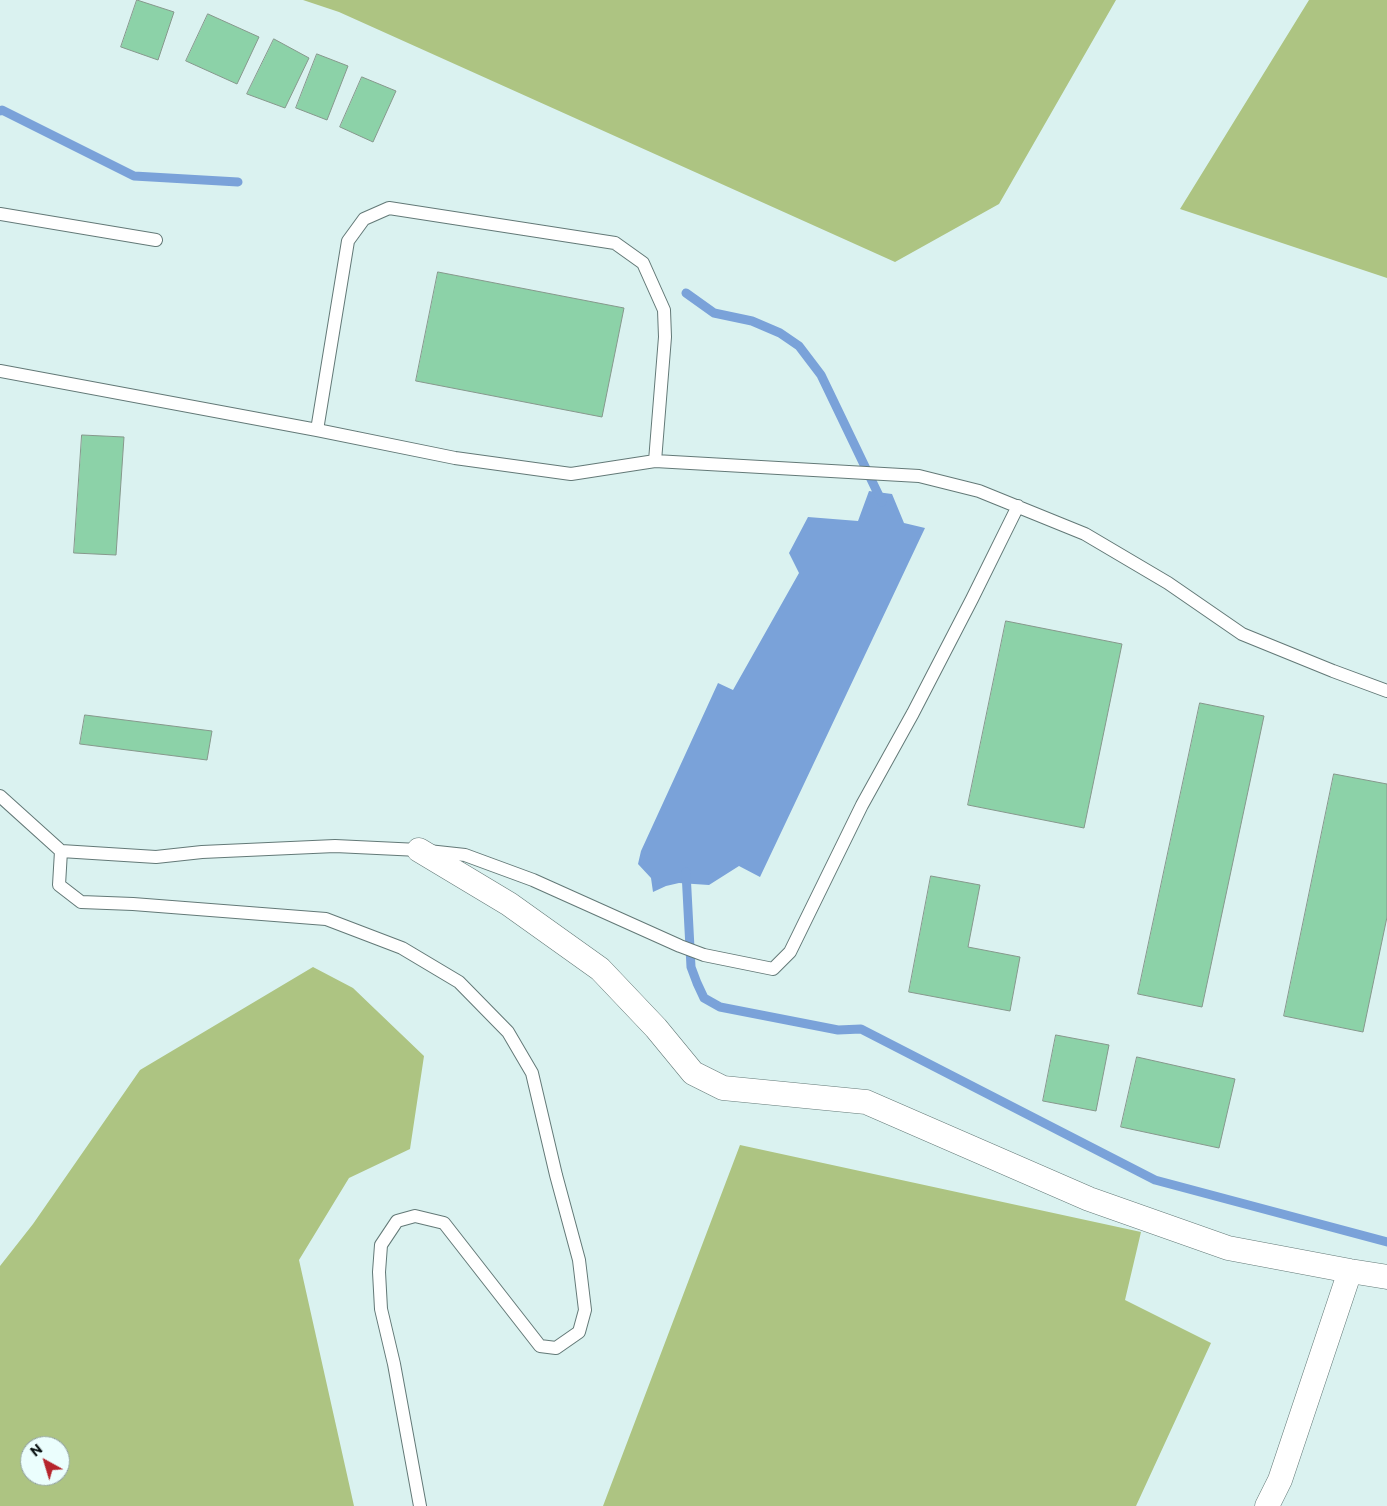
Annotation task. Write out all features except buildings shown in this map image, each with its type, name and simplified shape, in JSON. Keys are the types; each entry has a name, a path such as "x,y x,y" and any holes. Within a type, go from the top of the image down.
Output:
{"street":[{"path":"418,850 509,904 600,969 656,1028 693,1073 723,1088 866,1102 1089,1199 1228,1248 1350,1272 1387,1277"},
{"path":"1267,1506 1280,1480 1350,1272"}],"lane":[{"path":"317,430 348,241 364,218 389,208 615,243 643,263 664,310 665,337 655,461"},
{"path":"0,214 156,240"},
{"path":"0,371 317,430 455,458 571,474 655,461 919,476 979,491 1085,534 1168,583 1242,634 1387,691"},
{"path":"0,796 61,850 156,858 202,852 335,846 418,850 465,855 533,880 704,955 772,969 790,952 862,805 968,608 1018,506"},
{"path":"61,850 59,885 81,902 134,904 326,919 402,948 459,982 508,1032 532,1073 579,1260 585,1310 579,1332 556,1348 540,1346 444,1222 415,1216 397,1221 381,1245 379,1272 381,1309 394,1364 420,1506"}],"green space":[{"path":"303,0 1116,0 999,204 895,262 339,12"},
{"path":"1309,0 1387,0 1387,278 1180,209"},
{"path":"313,967 353,988 424,1056 410,1149 349,1178 299,1260 354,1506 0,1506 0,1266 33,1224 140,1070"},
{"path":"740,1145 1141,1232 1125,1300 1211,1343 1136,1506 603,1506"}],"water":[{"path":"869,491 892,494 904,523 925,528 760,877 739,866 709,885 679,883 653,892 651,878 638,864 641,851 718,683 733,690 799,573 789,553 808,517 858,521"}],"waterway":[{"path":"0,111 2,110 134,176 238,182"},
{"path":"686,293 714,313 752,321 780,333 799,346 821,375 882,502"},
{"path":"686,872 691,967 704,998 720,1007 838,1030 861,1029 1155,1180 1387,1242"}]}
